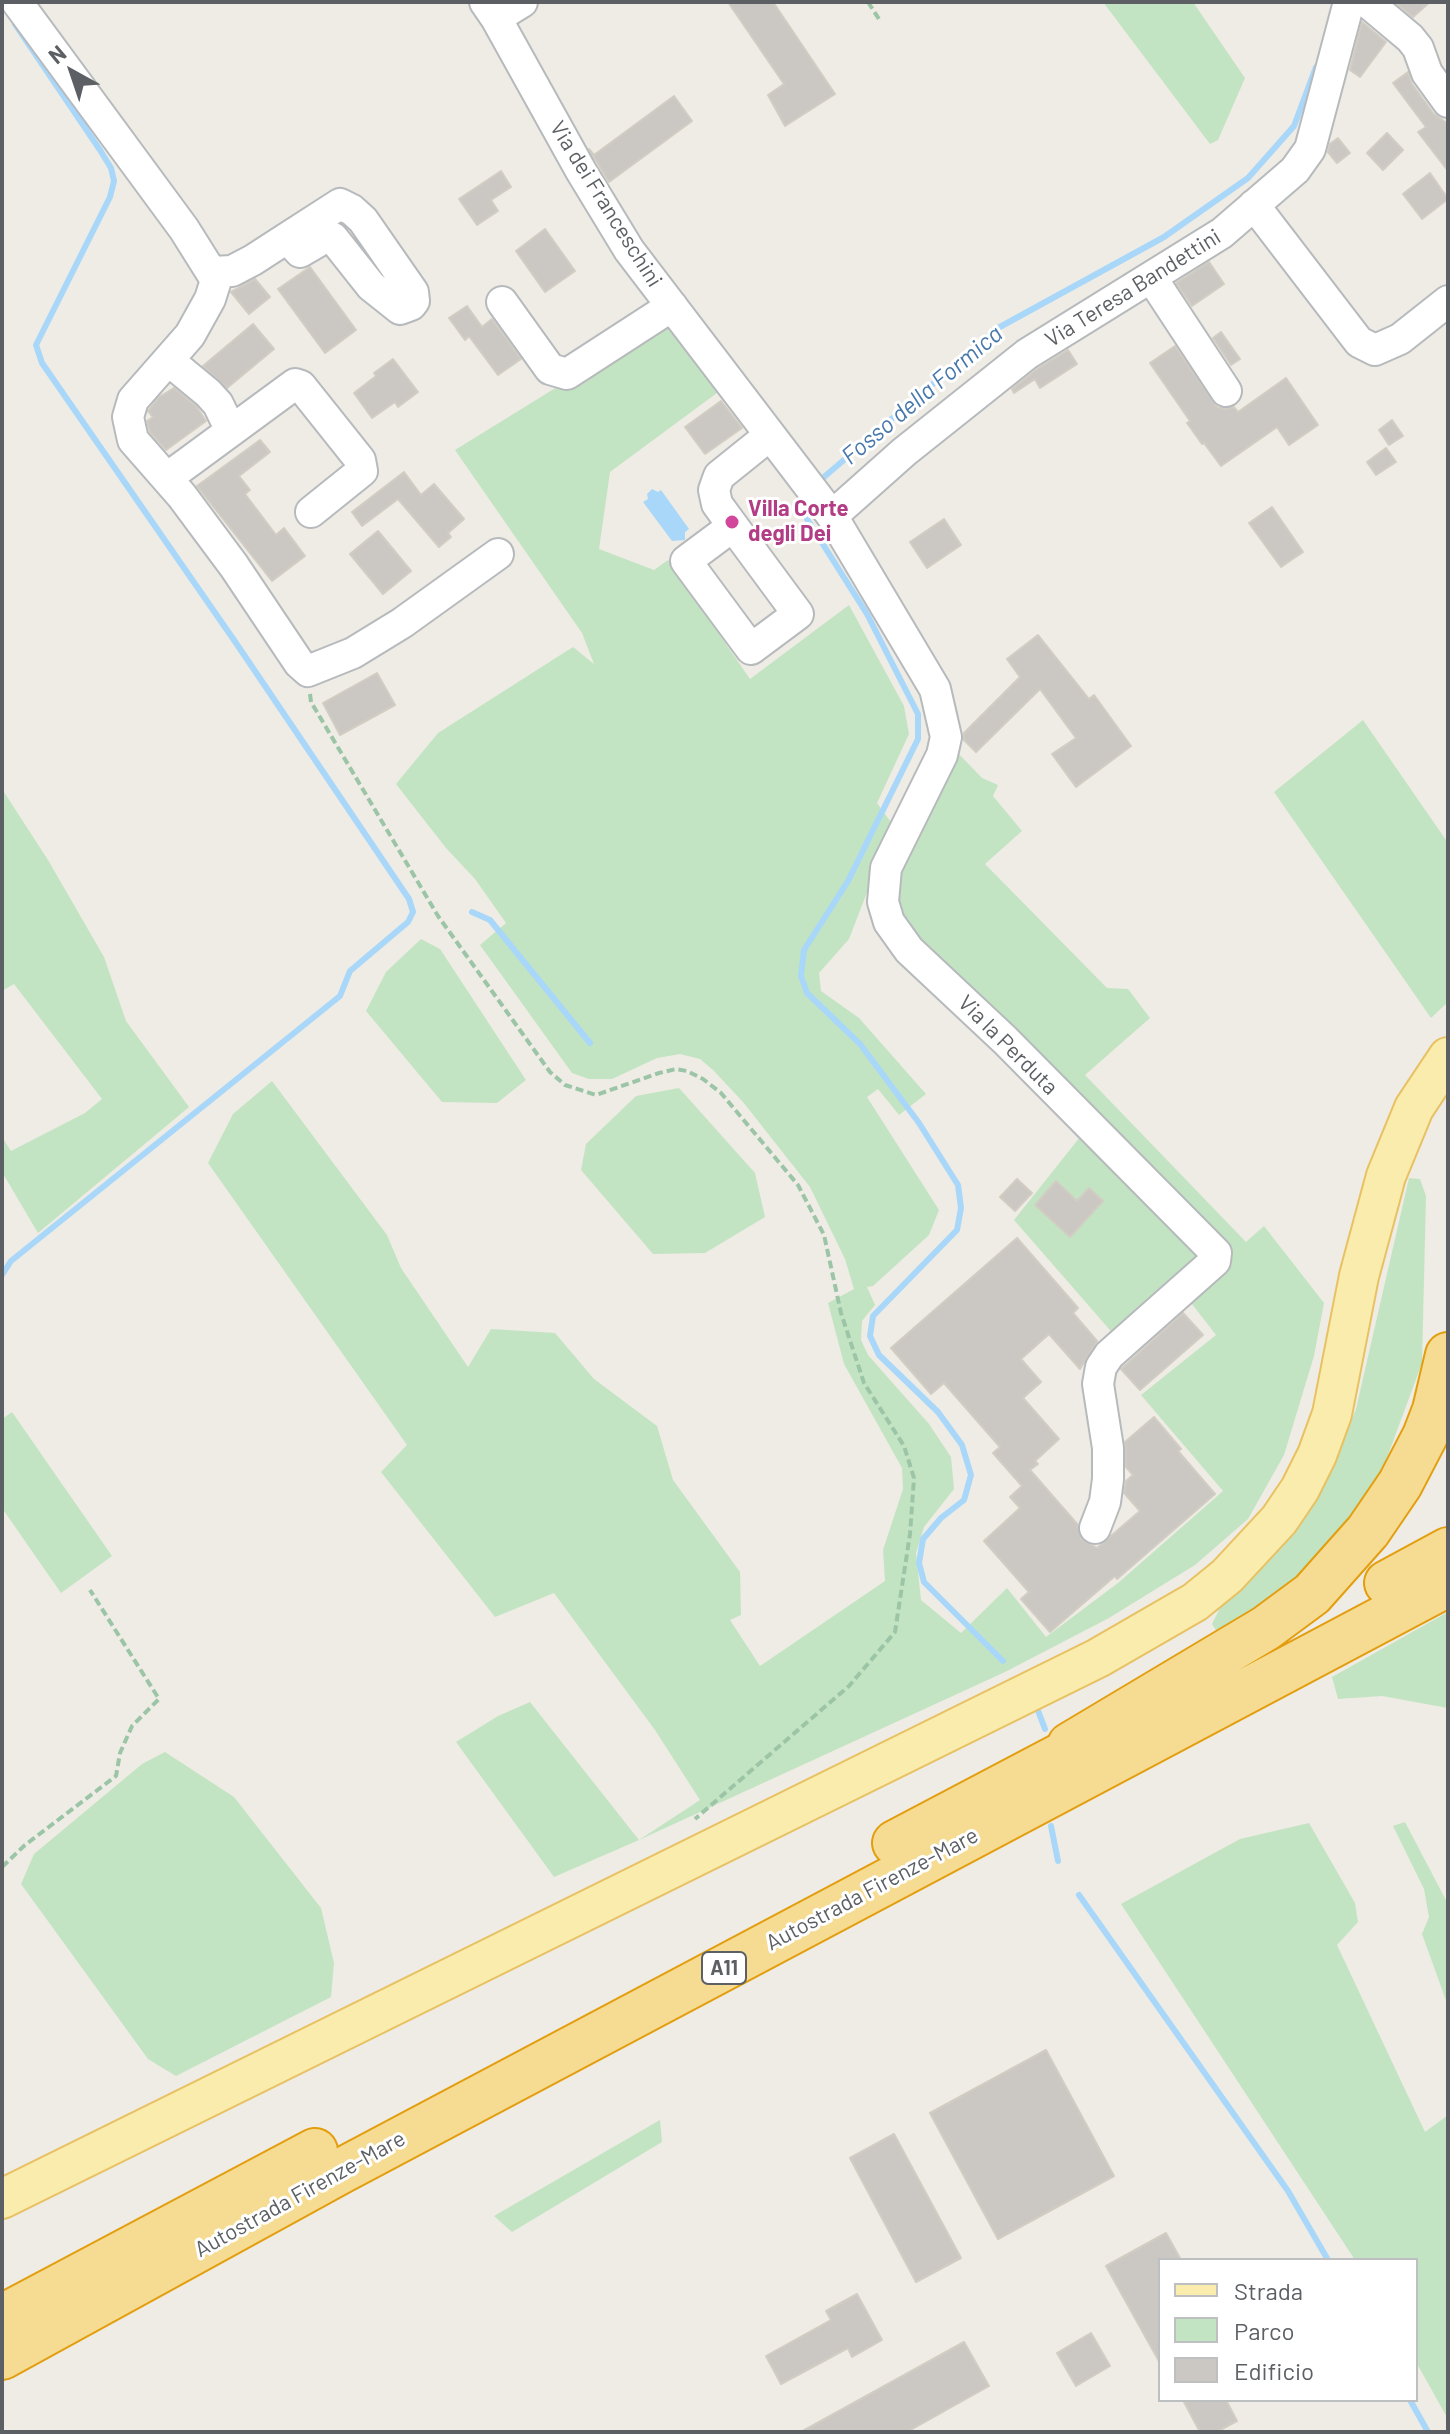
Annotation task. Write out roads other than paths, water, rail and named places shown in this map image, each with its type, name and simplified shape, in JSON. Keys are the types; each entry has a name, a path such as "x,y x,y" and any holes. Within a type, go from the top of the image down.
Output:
{"highway":[{"path":"1013,1779 1266,1628 1312,1594 1368,1531 1400,1484 1435,1410 1448,1355"},
{"name":"Autostrada Firenze-Mare","path":"2,2317 1448,1550"},
{"name":"Autostrada Firenze-Mare","path":"2,2357 369,2156 1448,1584"}],"main road":[{"path":"2,2199 1098,1658 1195,1602 1227,1576 1279,1520 1300,1489 1317,1455 1332,1414 1359,1276 1386,1176 1414,1108 1448,1057"}],"street":[{"path":"17,2 184,229 216,280 210,299 190,335 133,400 128,417 133,440 167,478 234,566 299,663 308,671 353,653 402,623 498,554"},
{"path":"490,10 522,2"},
{"name":"Via Teresa Bandettini","path":"832,516 904,452 1027,354 1222,233 1295,170 1310,149 1349,2"},
{"path":"1367,2 1410,38 1418,48 1427,73 1448,102"},
{"name":"Via dei Franceschini","path":"490,10 629,250 832,516"},
{"path":"1254,205 1359,342 1375,350 1400,339 1448,301"},
{"path":"212,272 232,271 287,238"},
{"path":"1151,277 1226,391"},
{"path":"502,302 550,369 567,374 672,306"},
{"path":"168,360 218,404 231,431"},
{"path":"167,478 295,384 301,386 360,460 362,471 311,512"},
{"path":"733,526 717,504 714,490 719,476 770,435"},
{"name":"Via la Perduta","path":"832,516 935,689 946,733 942,755 886,868 883,902 889,922 909,950 1005,1040 1216,1253 1215,1261 1109,1355 1101,1367 1098,1384 1108,1448 1108,1479 1105,1502 1095,1528"}],"water":[{"path":"652,489 661,490 689,529 685,532 685,540 672,541 643,502 648,499 647,494"}],"waterway":[{"path":"2,1275 11,1261 340,996 350,971 408,922 413,912 409,899 42,363 36,345 110,197 114,181 111,168 100,150 15,24"},
{"name":"Fosso della Formica","path":"821,484 824,477 998,328 1164,237 1248,178 1294,126 1316,67"},
{"name":"Fosso della Formica","path":"813,506 807,519 867,614 918,714 918,739 848,881 804,950 801,976 807,993 860,1044 919,1123 958,1185 961,1208 957,1230 873,1316 870,1336 879,1355 938,1412 962,1445 971,1475 964,1500 941,1518 923,1539 919,1563 924,1582 1003,1661"},
{"path":"472,912 490,920 590,1043"},
{"name":"Fosso della Formica","path":"1037,1708 1045,1729"},
{"name":"Fosso della Formica","path":"1051,1826 1058,1861"},
{"path":"1079,1895 1288,2191 1327,2258"},
{"path":"1411,2402 1428,2432"}],"place":[{"name":"Villa Corte degli Dei","path":"732,522"}]}
